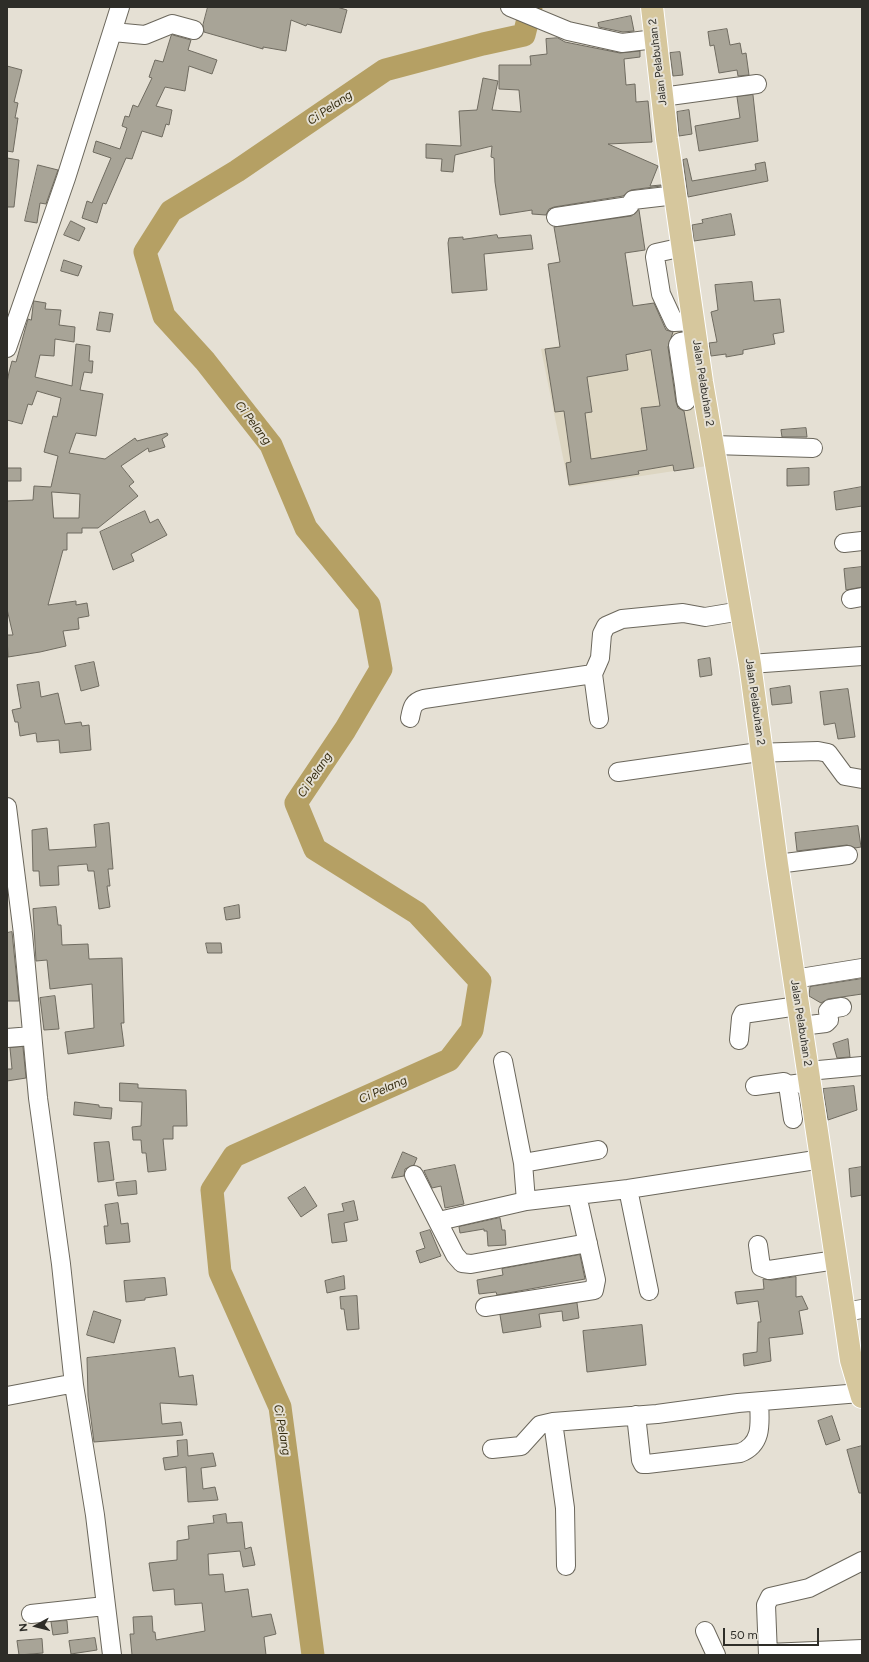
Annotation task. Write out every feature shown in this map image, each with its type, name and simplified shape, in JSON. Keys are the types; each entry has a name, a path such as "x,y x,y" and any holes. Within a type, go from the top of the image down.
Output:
{"main road":[{"name":"Jalan Pelabuhan 2","path":"652,7 662,97 695,330 690,389 713,445 750,664 777,864 836,1260 853,1310 851,1360 861,1395"}],"street":[{"path":"7,348 66,178 120,7"},
{"path":"512,8 568,31 622,43 655,39"},
{"path":"113,32 145,34 172,24 194,30"},
{"path":"662,97 757,84"},
{"path":"556,217 629,206 633,200 676,195"},
{"path":"683,247 660,250 656,253 655,257 661,294 674,322 695,330"},
{"path":"713,445 814,448"},
{"path":"844,543 862,541"},
{"path":"599,719 593,674 600,658 602,634 606,626 615,621 683,613 705,617 741,611"},
{"path":"750,664 862,656"},
{"path":"410,718 412,706 417,701 424,699 593,674"},
{"path":"618,772 762,753 823,751 832,757 845,776 853,779 862,779"},
{"path":"7,807 8,830 24,940 32,1036 43,1138 61,1264 74,1385 96,1521 112,1655"},
{"path":"777,864 848,855"},
{"path":"794,979 862,968"},
{"path":"739,1040 741,1018 743,1014 800,1016 826,1023 829,1020 828,1011 830,1009 842,1007"},
{"path":"7,1038 32,1036"},
{"path":"503,1062 523,1163 526,1201"},
{"path":"788,1085 809,1077 862,1066"},
{"path":"755,1086 784,1082 788,1085"},
{"path":"788,1085 793,1119"},
{"path":"523,1163 598,1150"},
{"path":"439,1221 526,1201 628,1189 822,1159"},
{"path":"414,1175 439,1221 455,1256 459,1261 467,1264 588,1243"},
{"path":"628,1189 649,1291"},
{"path":"485,1307 594,1290 596,1287 596,1280 577,1195"},
{"path":"758,1244 761,1267 768,1270 836,1260"},
{"path":"7,1396 64,1385 74,1385"},
{"path":"492,1449 521,1446 540,1425 553,1422 636,1415 738,1403 861,1395"},
{"path":"636,1415 641,1460 643,1464 647,1464 740,1453 749,1449 758,1436 760,1423 759,1402"},
{"path":"553,1422 565,1508 566,1566"},
{"path":"862,1561 809,1588 770,1597 766,1605 768,1654 862,1649"},
{"path":"31,1614 105,1606"},
{"path":"705,1631 716,1655"}],"shaded area":[{"path":"686,326 707,466 569,487 541,349"}],"building":[{"path":"208,7 337,7 347,10 341,33 307,24 306,26 291,20 286,51 263,47 263,49 204,32 203,25"},
{"path":"631,16 634,31 623,32 599,27 598,23"},
{"path":"727,29 730,45 740,43 742,54 746,53 749,75 738,76 737,70 719,73 714,45 710,46 708,32"},
{"path":"173,35 191,40 188,50 217,60 212,74 189,66 185,91 165,87 156,106 172,110 169,125 166,124 162,137 142,131 132,159 126,158 106,204 103,203 97,223 82,218 87,201 92,203 111,158 93,152 96,141 120,149 127,128 122,126 125,116 129,117 133,105 138,107 152,78 149,77 155,60 163,62 171,36"},
{"path":"558,38 565,42 620,53 640,51 640,57 624,59 626,85 635,84 636,102 648,101 652,142 608,144 658,166 650,186 661,186 631,190 623,196 554,207 549,209 546,215 532,214 532,210 500,215 495,182 494,158 491,157 492,146 455,155 453,172 441,171 442,159 426,158 426,144 461,146 459,111 477,110 483,78 498,81 492,110 521,112 519,90 499,89 499,65 531,65 530,56 547,54 546,39"},
{"path":"680,52 683,75 673,76 670,53"},
{"path":"7,66 22,70 14,102 18,103 15,118 18,118 13,152 7,151"},
{"path":"753,95 758,141 699,151 695,126 740,118 737,97"},
{"path":"689,110 692,134 679,136 677,112"},
{"path":"7,158 19,160 14,207 7,207"},
{"path":"687,159 692,181 756,170 755,164 765,162 768,181 688,197 683,160"},
{"path":"38,165 58,170 46,204 40,203 37,223 25,221"},
{"path":"639,210 645,250 625,253 633,306 654,303 666,330 673,332 668,347 676,402 678,408 684,411 694,468 674,471 673,465 638,471 639,474 569,485 566,463 571,462 564,411 555,412 545,349 560,347 548,264 560,262 554,227 631,216","holes":["651,350 660,406 641,408 647,450 591,459 585,413 592,412 587,377 628,370 626,355"]},
{"path":"731,214 735,235 694,241 692,225 703,223 702,220"},
{"path":"71,221 85,228 79,241 64,235"},
{"path":"497,235 498,238 531,235 533,249 484,254 487,290 452,293 448,243 449,238 463,237 463,239"},
{"path":"64,260 82,266 78,276 61,271"},
{"path":"752,282 754,301 780,299 784,332 773,334 775,344 743,350 743,354 726,357 726,354 711,356 709,343 717,342 711,312 718,310 715,285"},
{"path":"34,301 46,303 45,309 61,310 59,325 75,327 74,342 55,339 54,356 40,355 35,377 72,386 76,344 90,346 89,361 93,361 92,373 84,372 80,390 103,394 96,436 76,433 69,453 105,459 135,438 137,441 167,433 168,435 162,439 165,447 149,452 148,448 121,466 134,482 129,486 138,496 98,528 82,528 82,533 67,533 67,550 63,550 48,605 76,601 76,605 87,603 89,616 78,618 79,629 63,631 66,646 8,657 7,635 13,635 7,609 7,501 33,500 34,486 51,487 58,456 44,452 53,416 57,417 61,398 37,391 32,405 28,404 22,424 7,420 7,383 9,372 12,361 16,362 28,319 31,320","holes":["52,492 80,494 79,518 54,518"]},
{"path":"100,312 113,314 110,332 97,330"},
{"path":"806,428 807,437 782,437 781,430"},
{"path":"7,468 21,468 21,481 7,481"},
{"path":"809,468 809,485 787,486 787,469"},
{"path":"862,487 862,506 836,510 834,492"},
{"path":"145,511 150,523 158,519 167,535 131,554 134,561 113,570 100,532"},
{"path":"862,567 862,587 846,590 844,569"},
{"path":"710,658 712,675 700,677 698,660"},
{"path":"94,662 99,686 81,691 75,666"},
{"path":"39,682 41,697 58,693 65,724 81,722 82,726 89,725 91,750 60,753 59,740 37,742 36,733 20,736 18,722 15,722 12,710 21,708 17,685"},
{"path":"790,686 792,703 772,705 770,689"},
{"path":"848,689 855,737 838,739 835,723 824,725 820,692"},
{"path":"109,823 113,869 108,869 110,886 107,886 110,907 99,909 94,871 88,871 87,864 58,866 59,885 40,886 39,871 33,871 32,830 47,828 49,850 96,847 94,825"},
{"path":"858,826 861,847 855,848 847,845 797,851 795,833"},
{"path":"239,905 240,918 226,920 224,908"},
{"path":"56,907 58,925 61,925 62,945 88,944 89,959 122,958 124,1023 121,1023 124,1046 68,1054 65,1032 94,1028 92,984 50,989 47,960 36,961 33,909"},
{"path":"12,932 19,1001 7,1001 7,933"},
{"path":"206,943 221,943 222,953 208,953"},
{"path":"862,979 862,994 828,999 821,1003 809,996 810,987"},
{"path":"55,996 59,1029 44,1030 40,998"},
{"path":"848,1039 850,1057 837,1058 833,1044"},
{"path":"23,1047 26,1078 7,1081 7,1069 12,1069 10,1048"},
{"path":"120,1083 138,1084 138,1088 186,1090 187,1126 173,1126 173,1139 163,1139 166,1170 148,1172 146,1153 142,1153 141,1140 133,1140 132,1127 141,1126 142,1102 120,1101"},
{"path":"854,1086 857,1110 828,1120 823,1089"},
{"path":"75,1102 112,1108 111,1119 74,1115"},
{"path":"109,1142 114,1180 98,1182 94,1143"},
{"path":"403,1152 417,1158 414,1165 405,1169 404,1176 392,1178"},
{"path":"455,1165 464,1204 445,1208 441,1186 432,1188 424,1171"},
{"path":"862,1167 862,1195 851,1197 849,1169"},
{"path":"136,1181 137,1194 118,1196 116,1183"},
{"path":"305,1187 317,1206 301,1217 288,1198"},
{"path":"354,1201 358,1220 344,1223 347,1241 332,1243 328,1214 344,1211 342,1204"},
{"path":"118,1203 121,1224 128,1223 130,1242 106,1244 104,1226 108,1226 105,1205"},
{"path":"500,1218 502,1230 505,1230 506,1245 488,1246 487,1231 484,1231 484,1229 460,1233 459,1227"},
{"path":"430,1230 441,1256 420,1263 416,1251 425,1248 420,1233"},
{"path":"580,1255 585,1279 497,1295 496,1292 479,1294 477,1280 503,1275 502,1269"},
{"path":"344,1276 345,1289 327,1293 325,1281"},
{"path":"796,1277 796,1297 802,1296 808,1309 799,1311 803,1334 769,1338 771,1361 744,1366 743,1354 757,1352 758,1322 761,1322 758,1301 737,1304 735,1292 764,1289 763,1279 771,1280"},
{"path":"165,1278 167,1295 145,1298 145,1300 126,1302 124,1281"},
{"path":"357,1296 359,1329 347,1330 344,1309 341,1309 340,1297"},
{"path":"577,1303 579,1318 563,1321 562,1311 539,1314 541,1327 503,1333 500,1315"},
{"path":"94,1311 121,1320 114,1343 87,1335"},
{"path":"642,1325 646,1365 587,1372 583,1331"},
{"path":"175,1348 179,1377 193,1375 197,1405 160,1403 162,1424 181,1422 183,1435 94,1442 88,1396 87,1358"},
{"path":"832,1416 840,1440 826,1445 818,1421"},
{"path":"187,1440 188,1456 213,1453 216,1466 201,1468 203,1489 215,1487 218,1500 188,1502 186,1467 165,1470 163,1458 178,1456 177,1441"},
{"path":"862,1446 862,1493 859,1493 847,1450"},
{"path":"226,1514 227,1523 242,1522 245,1549 251,1547 255,1565 243,1567 240,1551 208,1554 209,1575 223,1574 225,1592 248,1589 252,1617 271,1614 276,1634 264,1637 266,1655 132,1655 130,1634 134,1634 133,1617 152,1616 153,1632 155,1632 156,1640 205,1631 202,1603 175,1605 174,1589 153,1591 149,1563 177,1560 177,1541 189,1539 188,1526 214,1523 213,1516"},
{"path":"67,1621 68,1633 53,1635 51,1622"},
{"path":"95,1638 97,1650 71,1654 69,1641"},
{"path":"42,1639 43,1653 19,1655 17,1641"}],"waterway":[{"name":"Ci Pelang","path":"313,1655 280,1407 220,1272 212,1190 234,1156 449,1060 472,1030 480,981 417,913 315,849 296,803 345,730 381,669 369,605 306,528 271,445 205,361 164,316 145,252 171,211 237,171 385,70 483,44 524,35 531,7"}]}
